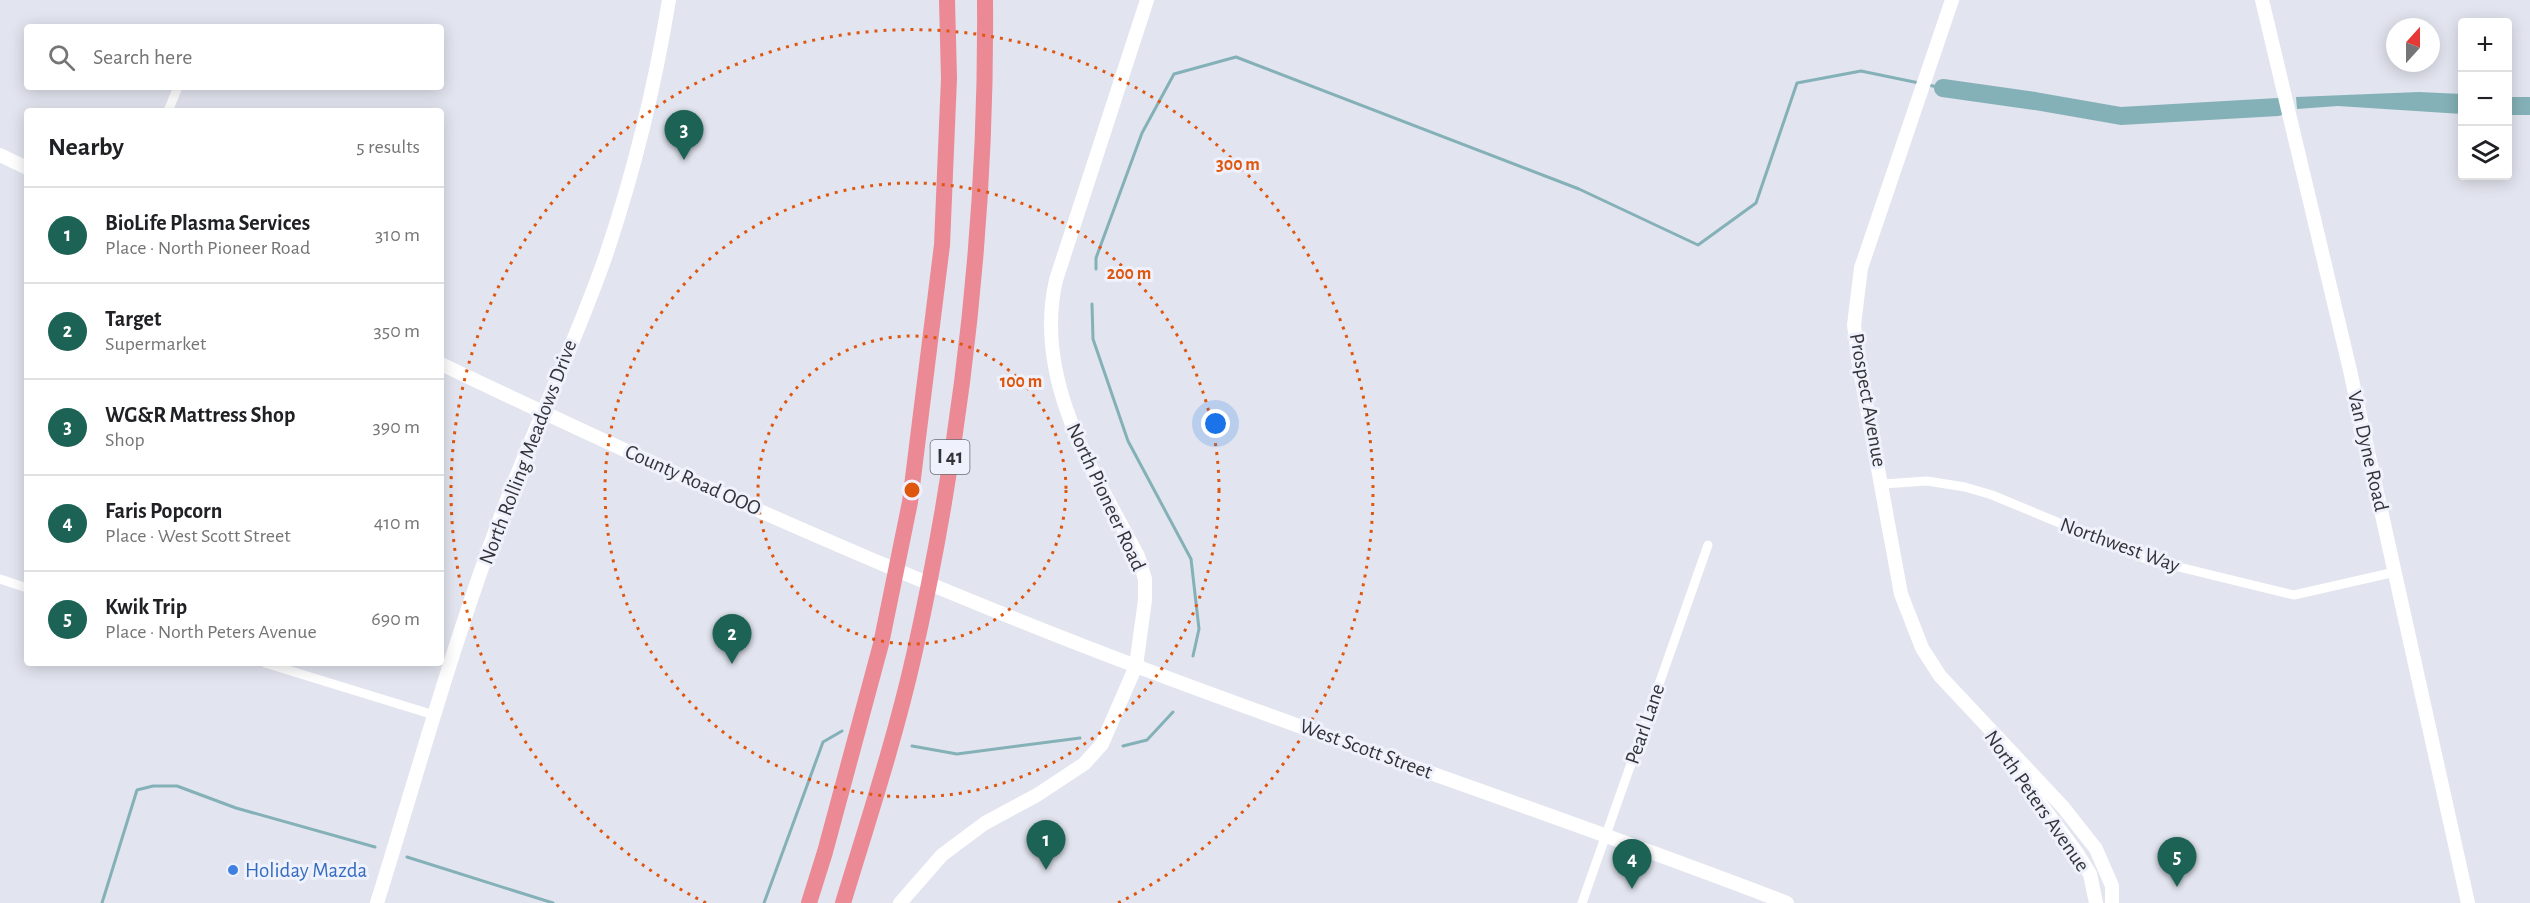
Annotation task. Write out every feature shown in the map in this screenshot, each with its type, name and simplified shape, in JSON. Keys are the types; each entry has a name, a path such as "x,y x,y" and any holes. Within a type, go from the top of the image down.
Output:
{"highway":[{"name":"I 41","path":"809,903 881,644 910,502 942,245 949,78 947,0"},
{"name":"I 41","path":"843,903 885,765 914,656 942,514 967,351 977,250 986,80 985,0"}],"main road":[{"name":"North Rolling Meadows Drive","path":"377,903 434,715 499,520 605,256 634,162 663,38 669,0"},
{"name":"North Pioneer Road","path":"907,900 942,855 985,823 1037,795 1084,764 1103,743 1136,666 1144,608 1145,579 1138,556 1072,426 1052,360 1050,321 1056,280 1147,0"},
{"name":"Prospect Avenue","path":"1952,0 1861,268 1854,325 1901,594 1914,630 1932,666 1979,718"},
{"name":"Van Dyne Road","path":"2262,0 2349,366 2468,903"},
{"path":"0,155 24,167"},
{"name":"County Road OOO","path":"444,365 879,564 947,591"},
{"name":"West Scott Street","path":"947,591 1136,666 1787,903"},
{"name":"North Peters Avenue","path":"1979,718 2024,785 2078,853 2090,874 2096,903"},
{"name":"North Peters Avenue","path":"1979,718 2063,807 2096,849 2112,886 2112,903"}],"street":[{"path":"169,108 177,90"},
{"name":"Northwest Way","path":"1883,484 1927,482 1965,487 1992,495 2146,559 2294,595 2394,572"},
{"name":"Pearl Lane","path":"1582,903 1708,545"},
{"path":"0,579 24,587"},
{"path":"275,666 434,715"}],"water":[{"path":"2419,92 2458,94 2458,114 2338,106 2297,109 2296,97"},
{"path":"2512,97 2530,97 2530,115 2512,115"}],"waterway":[{"path":"1096,269 1096,258 1142,133 1174,74 1236,57 1579,189 1698,245 1756,203 1797,83 1861,71 1919,83"},
{"path":"1928,85 1943,88"},
{"path":"1943,88 2121,116 2278,107"},
{"path":"1092,304 1093,339 1128,441 1191,559 1199,629 1193,656"},
{"path":"1123,746 1147,740 1173,712"},
{"path":"764,903 823,742 842,731"},
{"path":"912,746 957,754 1080,738"},
{"path":"102,903 137,790 153,786 177,786 236,808 375,847"},
{"path":"407,857 553,903"}],"place":[{"name":"WG&R Mattress Shop","path":"684,160"},
{"name":"Target","path":"732,664"},
{"name":"Holiday Mazda","path":"233,870"},
{"name":"BioLife Plasma Services","path":"1046,870"},
{"name":"Kwik Trip","path":"2177,887"},
{"name":"Faris Popcorn","path":"1632,889"}]}
